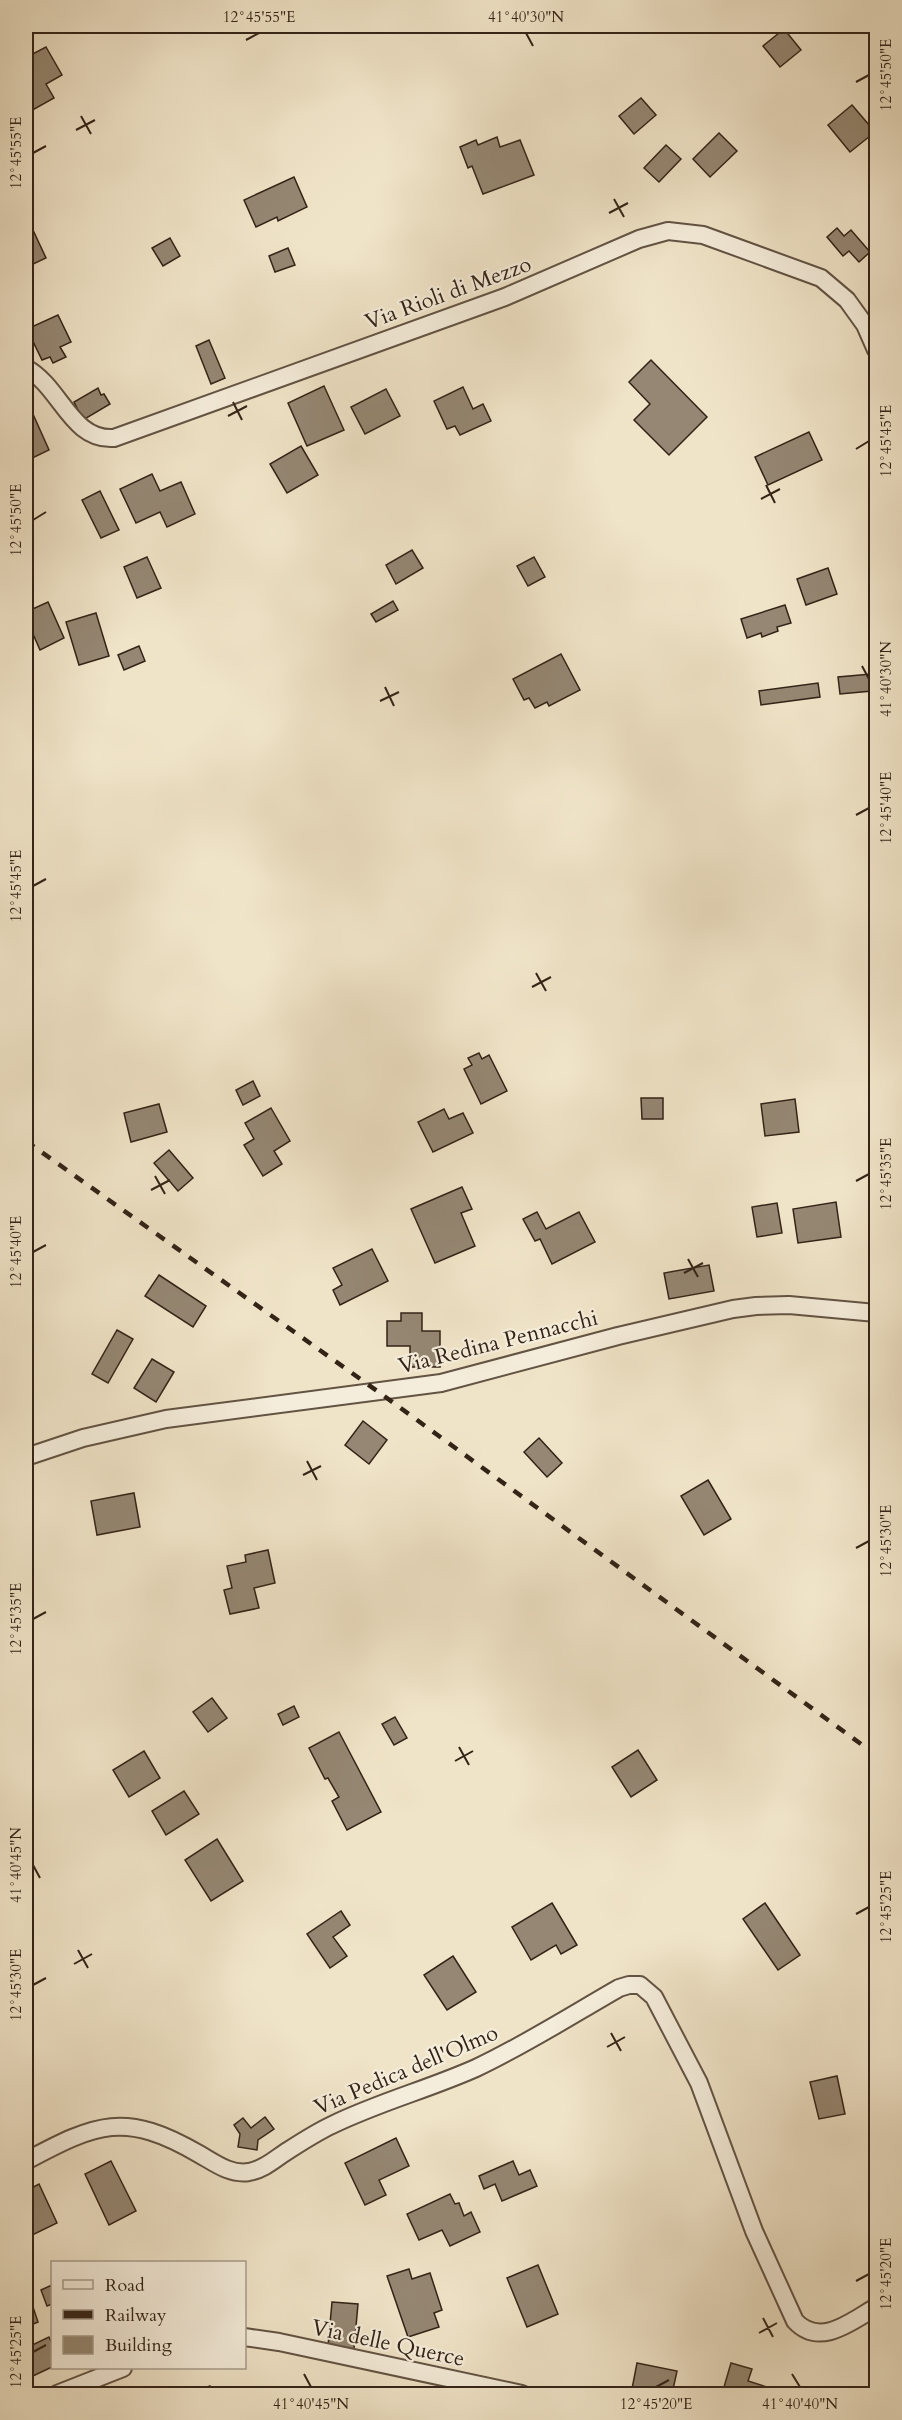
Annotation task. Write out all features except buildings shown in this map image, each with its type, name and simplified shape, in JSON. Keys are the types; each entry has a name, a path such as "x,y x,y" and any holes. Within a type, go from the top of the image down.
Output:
{"street":[{"name":"Via Rioli di Mezzo","path":"26,368 48,386 84,430 96,437 114,438 497,300 639,239 668,231 703,235 821,278 847,300 865,325 876,350"},
{"name":"Via Redina Pennacchi","path":"26,1456 83,1438 159,1420 441,1383 618,1336 733,1309 789,1305 876,1312"},
{"name":"Via Pedica dell'Olmo","path":"26,2161 76,2134 95,2128 123,2126 145,2130 175,2141 227,2169 240,2172 253,2171 333,2124 477,2067 620,1988 640,1985 654,1997 699,2083 754,2231 795,2321 803,2329 812,2332 829,2332 876,2307"},
{"name":"Via delle Querce","path":"246,2337 279,2342 522,2394"},
{"path":"57,2394 118,2369"}],"railway":[{"path":"26,1141 380,1393 876,1755"}]}
